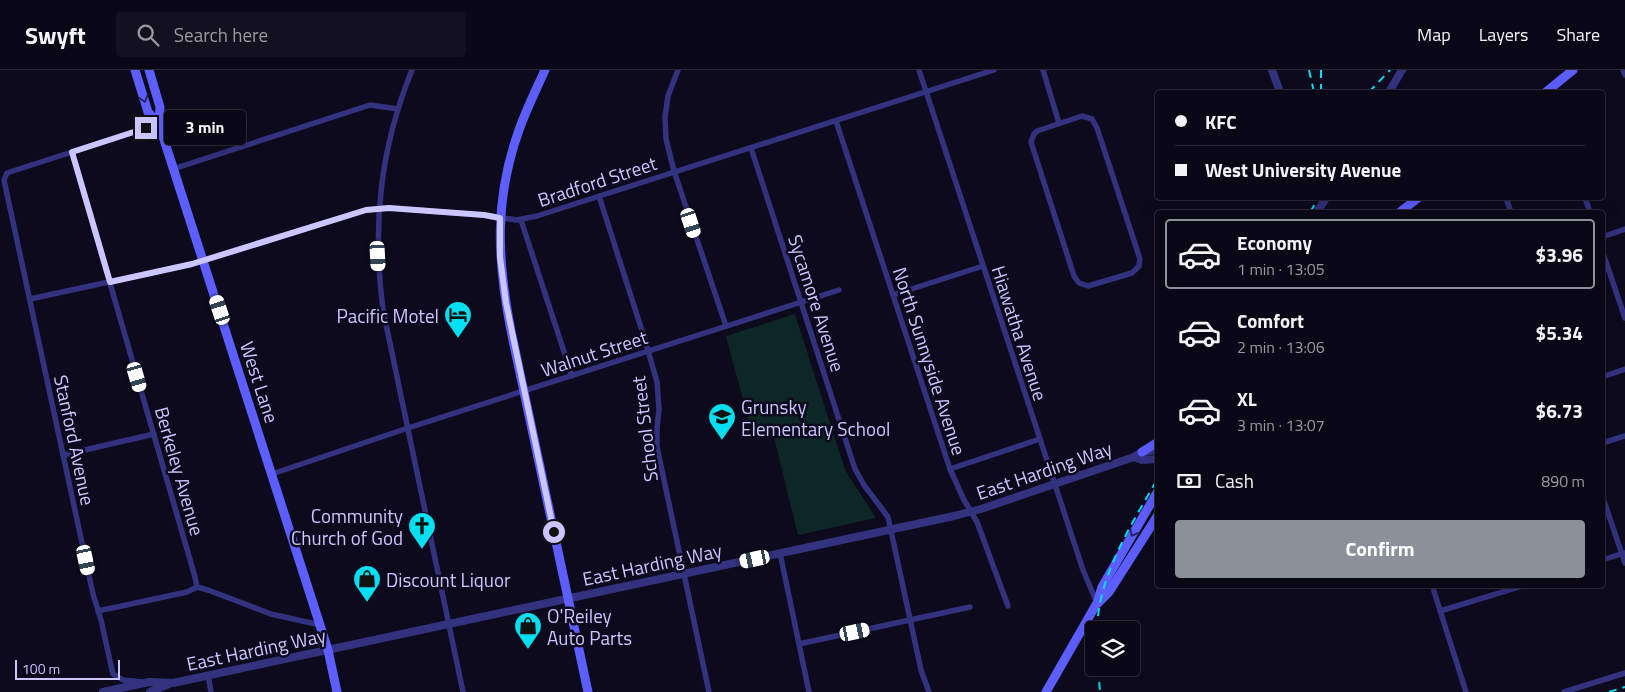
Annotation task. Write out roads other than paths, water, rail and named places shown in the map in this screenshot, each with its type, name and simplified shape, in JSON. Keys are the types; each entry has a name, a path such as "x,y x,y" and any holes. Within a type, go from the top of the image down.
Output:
{"main road":[{"name":"West Lane","path":"135,70 148,112 159,124"},
{"name":"West Lane","path":"149,70 160,108 159,124 328,650 337,692"},
{"path":"545,70 519,129 509,160 500,218 500,257 502,283 588,692"},
{"path":"1550,90 1573,70"},
{"path":"1403,210 1415,200"},
{"path":"1138,455 1155,444"},
{"path":"1046,692 1097,604 1102,587 1155,496"},
{"path":"1097,604 1109,592 1155,520"}],"street":[{"path":"412,70 398,109 383,171 379,209 378,248 380,282 383,310 463,692"},
{"path":"678,70 668,96 665,117 666,139 674,171 726,326"},
{"name":"Hiawatha Avenue","path":"919,70 1054,484 1083,570 1097,604"},
{"name":"Bradford Street","path":"30,299 203,261 354,213 389,208 522,220 994,70"},
{"path":"1043,70 1059,123"},
{"path":"1272,70 1279,90"},
{"path":"1390,90 1402,70"},
{"path":"1623,70 1625,76"},
{"path":"173,169 370,105 398,109"},
{"path":"1085,116 1092,119 1097,128 1140,259 1136,270 1132,273 1085,286 1079,284 1074,276 1031,142 1032,137 1037,131 1059,123 1085,116"},
{"name":"North Sunnyside Avenue","path":"836,120 950,469 977,522 1008,606"},
{"path":"72,152 159,124"},
{"name":"Sycamore Avenue","path":"751,148 855,469 864,485 887,515 921,670 930,692"},
{"name":"Stanford Avenue","path":"72,152 13,171 5,175 4,180 63,455 113,674 123,680 149,682"},
{"name":"Berkeley Avenue","path":"72,152 197,588"},
{"name":"School Street","path":"599,196 659,391 660,409 657,447 709,692"},
{"path":"522,220 572,376"},
{"path":"1605,236 1625,229"},
{"path":"1605,259 1625,318"},
{"path":"893,294 983,266"},
{"name":"Walnut Street","path":"272,474 408,428 839,290"},
{"path":"1605,376 1625,369"},
{"path":"63,455 154,434"},
{"path":"1605,442 1625,436"},
{"path":"950,469 1040,439"},
{"name":"East Harding Way","path":"150,692 172,683 208,675 971,512 1155,451"},
{"name":"East Harding Way","path":"1138,455 1142,460 1155,459"},
{"path":"1605,503 1624,554 1625,563"},
{"path":"780,553 809,692"},
{"path":"1605,559 1624,554"},
{"path":"98,611 187,592 197,588 208,590 271,614 320,625"},
{"path":"1433,588 1466,692"},
{"path":"1440,611 1516,588"},
{"path":"799,644 970,607"},
{"path":"1564,692 1625,673"},
{"path":"208,675 211,692"},
{"name":"East Harding Way","path":"103,692 149,682 172,683"}],"railway":[{"path":"1309,70 1314,90"},
{"path":"1321,70 1321,90"},
{"path":"1371,90 1390,70"},
{"path":"1311,210 1318,200"},
{"path":"1098,621 1103,590 1110,570 1118,551 1155,483"},
{"path":"1099,676 1100,692"},
{"path":"1609,692 1625,687"}],"place":[{"name":"Pacific Motel","path":"458,339"},
{"name":"Grunsky Elementary School","path":"722,441"},
{"name":"Community Church of God","path":"422,550"},
{"name":"Discount Liquor","path":"367,603"},
{"name":"O'Reiley Auto Parts","path":"528,650"}]}
